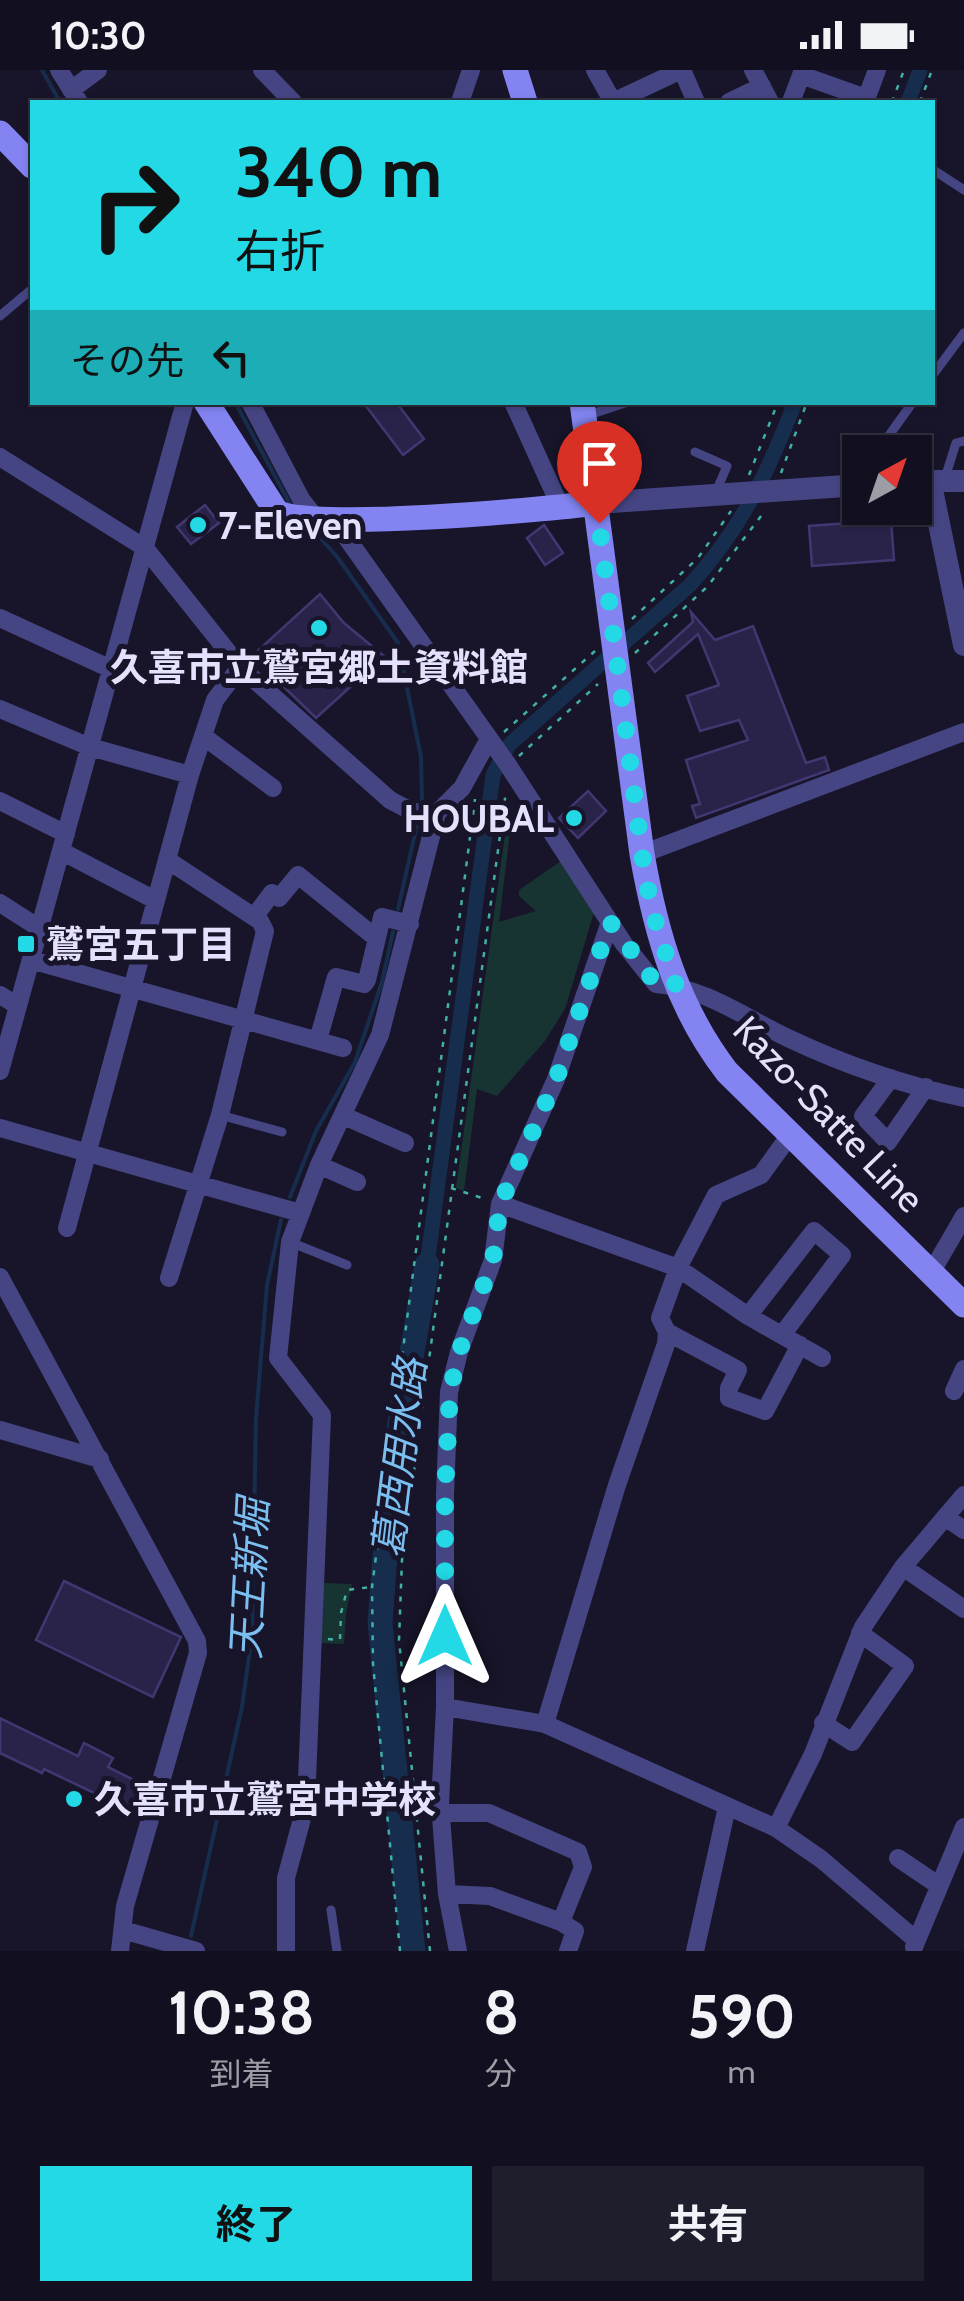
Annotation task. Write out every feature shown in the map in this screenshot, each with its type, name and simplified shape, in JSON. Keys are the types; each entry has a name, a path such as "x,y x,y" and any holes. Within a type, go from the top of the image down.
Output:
{"main road":[{"path":"514,70 524,100"},
{"path":"0,133 30,164"},
{"path":"208,405 276,510 284,516 326,521 596,503"},
{"name":"Kazo-Satte Line","path":"582,410 642,854 659,936 676,986 708,1048 727,1072 964,1305"}],"street":[{"path":"58,70 75,96 98,70"},
{"path":"262,70 290,100"},
{"path":"461,100 471,70"},
{"path":"595,70 612,100"},
{"path":"617,100 682,70 695,100"},
{"path":"792,100 802,72 865,100 877,70"},
{"path":"733,100 762,86"},
{"path":"0,1071 184,405"},
{"path":"252,405 301,499 326,521 512,763 610,922 656,984 706,995 788,1038 857,1068 964,1098"},
{"path":"514,405 561,508"},
{"path":"0,457 145,548 240,667 390,800 411,811 436,817"},
{"path":"938,480 964,644"},
{"path":"596,503 842,484"},
{"path":"0,618 112,669"},
{"path":"67,1228 190,775 215,700 240,667"},
{"path":"0,709 90,747 190,775"},
{"path":"642,854 964,732"},
{"path":"203,736 273,788"},
{"path":"286,1951 286,1878 306,1804 322,1415 278,1358 290,1242 319,1165 380,1035 437,812 462,788 494,742"},
{"path":"2,805 155,900"},
{"path":"169,861 254,917 266,931 220,1115 169,1278"},
{"path":"254,917 272,892 278,898 298,875 376,938"},
{"path":"0,904 40,928"},
{"path":"318,1040 336,977 364,984 382,917 410,924"},
{"path":"458,1951 447,1894 440,1813 450,1392 459,1352 493,1260 500,1204 556,1080 610,922"},
{"path":"31,960 344,1048"},
{"path":"0,995 18,1006"},
{"path":"891,1078 863,1116 888,1142 926,1087"},
{"path":"344,1116 405,1143"},
{"path":"0,1128 300,1213"},
{"path":"545,1724 617,1485 666,1344 667,1332 660,1318 678,1268 716,1195 760,1175 790,1135"},
{"path":"319,1165 357,1182"},
{"path":"500,1204 678,1268 748,1316 822,1358"},
{"path":"931,1273 964,1216"},
{"path":"748,1316 814,1232 842,1256 782,1335"},
{"path":"0,1277 190,1626 198,1652 125,1906 120,1951"},
{"path":"667,1332 738,1370 729,1388 729,1398 766,1411 800,1345"},
{"path":"954,1392 964,1369"},
{"path":"0,1430 100,1459"},
{"path":"776,1828 813,1754 860,1632 903,1567 964,1494"},
{"path":"945,1517 964,1530"},
{"path":"903,1567 964,1608"},
{"path":"824,1722 852,1742 905,1666 860,1632"},
{"path":"445,1706 545,1724 776,1828 821,1859 914,1946"},
{"path":"695,1951 726,1807"},
{"path":"440,1813 489,1813 578,1852 582,1867 561,1922"},
{"path":"914,1946 964,1827"},
{"path":"898,1858 938,1884"},
{"path":"447,1894 490,1896 561,1922 575,1930 568,1951"},
{"path":"123,1930 196,1951"},
{"path":"896,1951 914,1946"}],"lane":[{"path":"935,171 964,190"},
{"path":"0,316 30,291"},
{"path":"935,372 964,333"},
{"path":"582,410 611,405"},
{"path":"890,435 912,405"},
{"path":"938,480 956,443 964,441"},
{"path":"695,452 727,466 751,493"},
{"path":"220,1115 282,1132"},
{"path":"290,1242 347,1265"},
{"path":"331,1910 338,1951"}],"path":[{"path":"893,100 904,70"},
{"path":"921,100 932,70"},
{"path":"512,763 698,558 751,493 777,405"},
{"path":"494,742 708,586 751,493 805,405"},
{"path":"400,1951 372,1664 372,1587 477,784"},
{"path":"451,1188 500,1204"},
{"path":"312,1639 340,1640 347,1590 372,1587"}],"green space":[{"path":"509,806 513,808 499,922 536,911 519,896 519,890 561,861 594,912 565,1009 544,1042 497,1096 477,1089 464,1191 456,1188"},
{"path":"324,1583 352,1584 344,1644 319,1643"}],"building":[{"path":"365,405 398,405 424,439 403,455"},
{"name":"7-Eleven","path":"205,505 219,523 191,544 177,527"},
{"path":"544,525 563,553 545,565 527,538"},
{"path":"891,525 894,560 812,566 809,526"},
{"path":"320,594 344,623 385,657 373,672 370,669 316,718 252,656"},
{"path":"691,612 715,640 753,626 806,763 825,757 829,770 696,818 692,806 700,804 686,760 748,740 739,720 700,731 687,696 719,685 698,634 655,672 648,663 693,622"},
{"path":"588,791 606,811 578,838 559,818"},
{"path":"64,1581 181,1637 153,1697 36,1640"},
{"path":"0,1718 78,1756 84,1743 113,1758 108,1767 146,1786 134,1812 44,1769 42,1773 0,1753"}],"waterway":[{"name":"天王新堀","path":"42,70 59,100"},
{"path":"909,100 920,70"},
{"name":"天王新堀","path":"237,405 290,504"},
{"path":"427,1265 493,775 509,745 690,585 708,564 751,499 794,405"},
{"name":"天王新堀","path":"316,533 398,643 421,757 422,801"},
{"name":"天王新堀","path":"398,909 417,825"},
{"name":"天王新堀","path":"290,1197 316,1131 355,1062 382,982 393,932"},
{"name":"天王新堀","path":"191,1936 242,1707 252,1634 256,1418 267,1285 281,1220"},
{"name":"葛西用水路","path":"413,1951 380,1623 391,1475 427,1265"}],"place":[{"name":"7-Eleven","path":"198,525"},
{"name":"久喜市立鷲宮郷土資料館","path":"319,628"},
{"name":"HOUBAL","path":"574,818"},
{"name":"鷲宮五丁目","path":"26,944"},
{"name":"久喜市立鷲宮中学校","path":"74,1799"}],"route":[{"path":"445,1636 450,1392 459,1352 493,1260 500,1204 556,1080 610,922 656,984 676,986 651,907 642,854 599,523"}]}
